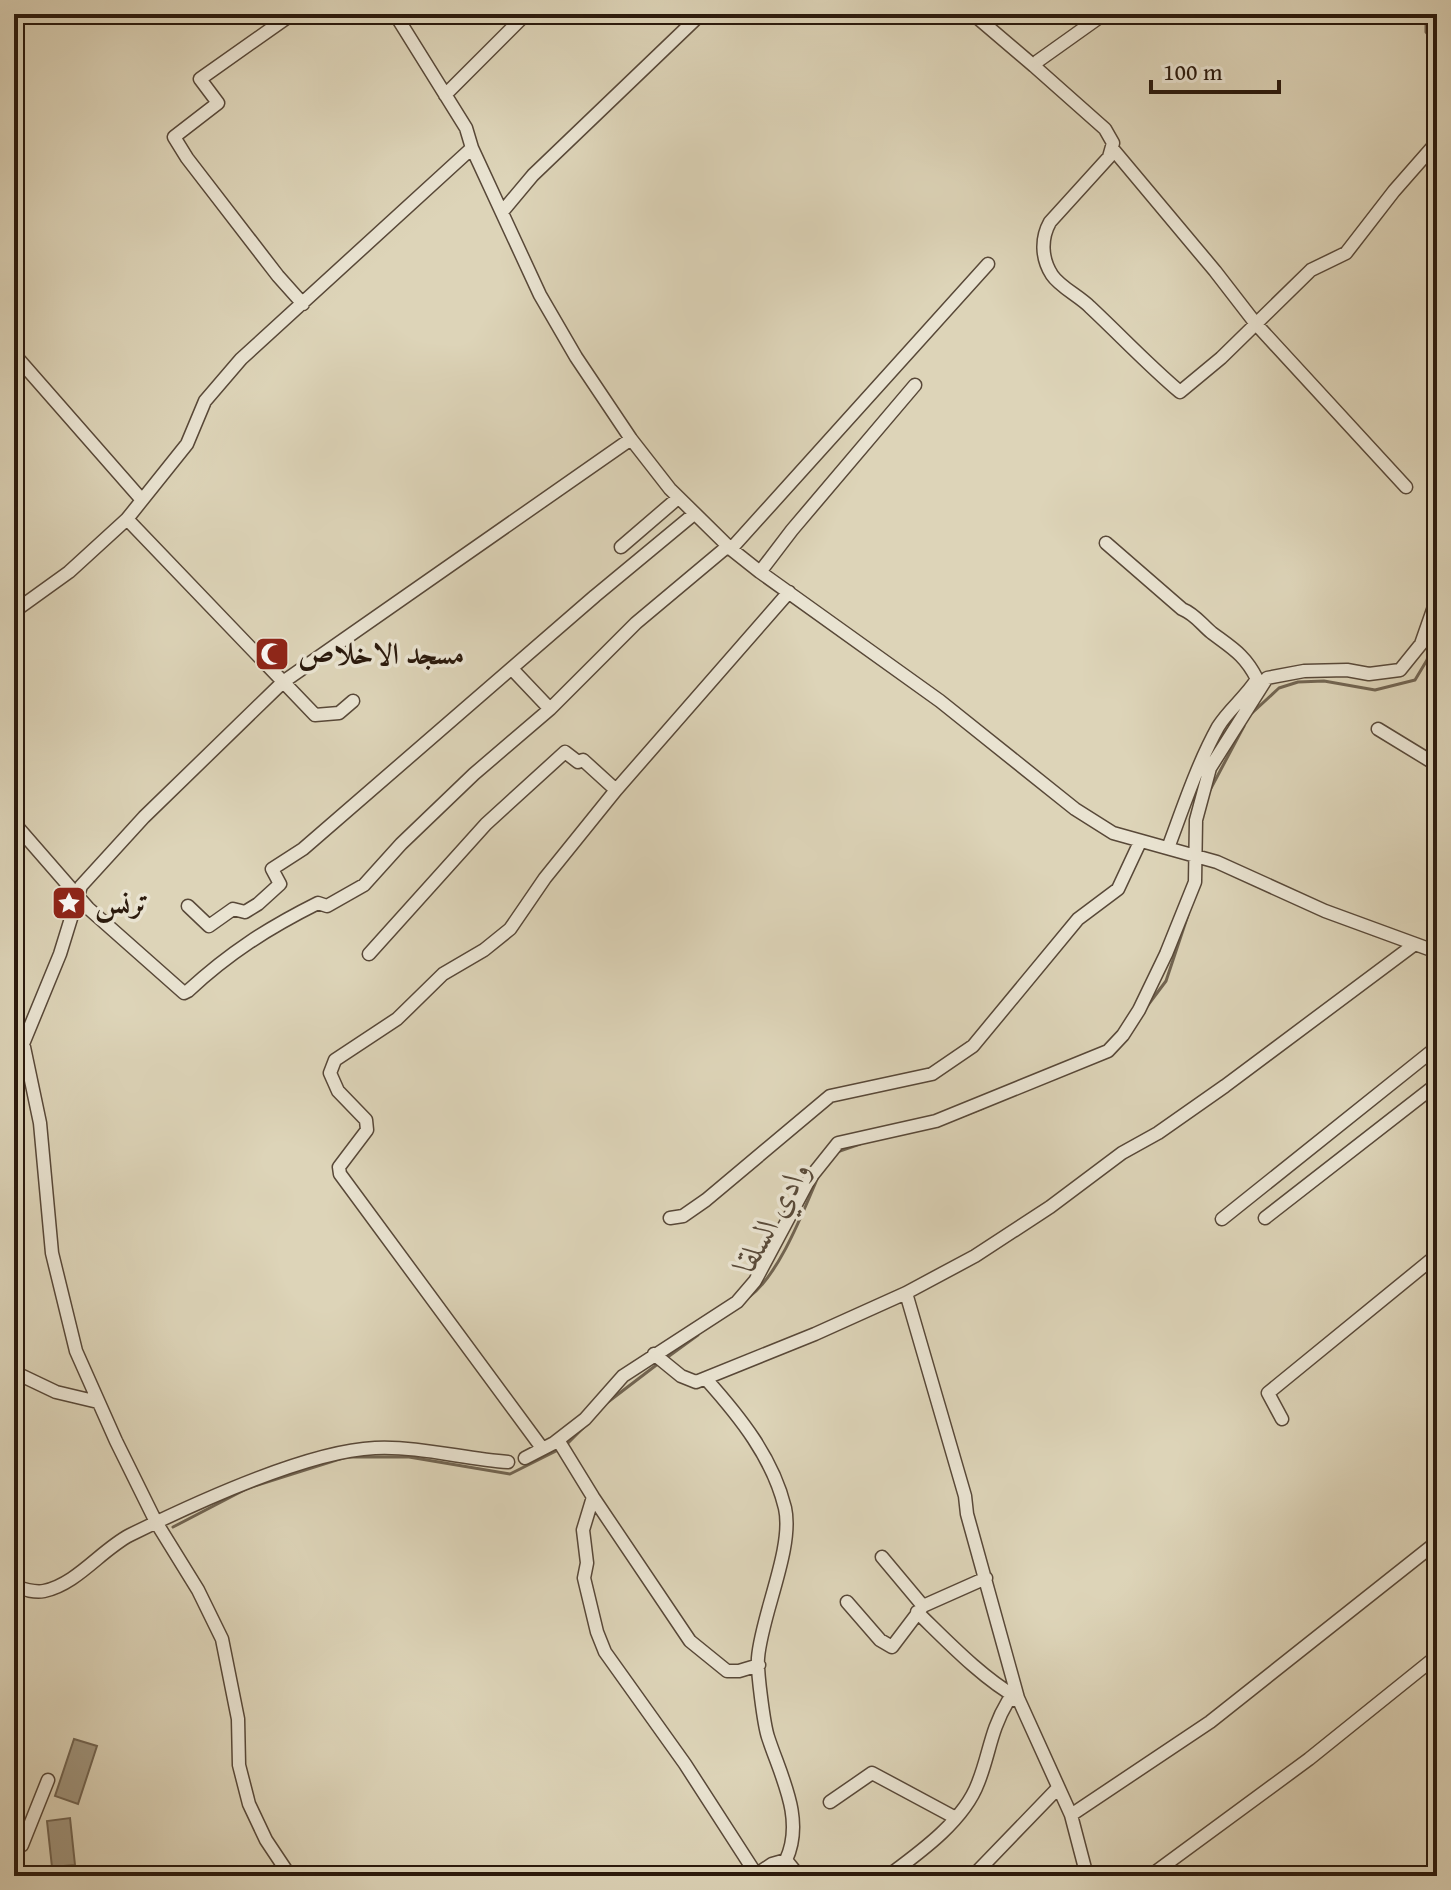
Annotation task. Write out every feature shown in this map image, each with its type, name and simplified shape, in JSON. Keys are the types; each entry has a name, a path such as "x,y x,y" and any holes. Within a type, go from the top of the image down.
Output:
{"street":[{"path":"292,14 200,79 218,103 174,137 196,170 303,304"},
{"path":"395,14 466,128 472,148 540,295 576,357 631,439 678,498 730,547 760,572 940,701 1075,809 1113,833 1217,862 1325,911 1437,952"},
{"path":"445,95 526,14"},
{"path":"502,212 533,175 701,14"},
{"path":"973,14 1105,129 1113,143 1109,157 1050,222 1042,235 1043,250 1052,275 1180,392 1221,358 1311,270 1346,253 1437,142"},
{"path":"1034,66 1104,14"},
{"path":"14,616 19,608 69,572 127,519 187,444 205,401 241,359 472,148"},
{"path":"1112,148 1256,324 1406,487"},
{"path":"14,823 98,918 184,993 269,927 318,903 327,906 364,885 401,844 474,774 550,709 636,623 730,547 988,264"},
{"path":"14,354 142,500"},
{"path":"760,572 915,385"},
{"path":"14,1083 23,1044 60,954 81,886 144,817 283,682 631,439"},
{"path":"621,547 678,498"},
{"path":"188,906 209,926 233,909 245,912 258,904 280,884 272,869 303,849 694,514"},
{"path":"127,519 315,715 339,713 353,701"},
{"path":"1106,543 1182,609 1191,612 1213,634 1228,642 1245,659 1257,679 1230,708 1217,729 1168,848"},
{"path":"542,1448 340,1174 339,1167 367,1130 366,1120 338,1091 330,1073 335,1060 397,1019 443,974 484,950 510,929 545,878 616,790 789,592"},
{"path":"525,1458 558,1440 585,1419 623,1376 737,1302 755,1281 810,1178 838,1143 936,1121 1108,1051 1139,1010 1195,882 1196,820 1210,768 1267,678 1304,671 1347,670 1369,674 1400,670 1421,644 1435,604"},
{"path":"512,669 550,709"},
{"path":"1378,729 1437,765"},
{"path":"369,954 486,824 565,752 578,762 583,760 616,790"},
{"path":"670,1218 683,1216 706,1200 830,1096 932,1074 973,1046 1078,919 1118,889 1140,842"},
{"path":"654,1354 681,1376 696,1382 706,1379 717,1371 815,1334 906,1293 975,1256 1050,1207 1111,1160 1158,1133 1225,1086 1415,944"},
{"path":"23,1044 40,1123 52,1253 76,1351 156,1522 198,1590 222,1639 238,1719 239,1765 249,1804 266,1840 290,1876"},
{"path":"1222,1219 1437,1047"},
{"path":"1265,1218 1437,1084"},
{"path":"1282,1419 1268,1393 1437,1255"},
{"path":"906,1293 924,1348 1018,1698 1071,1815 1087,1876"},
{"path":"14,1372 56,1392 98,1402"},
{"path":"593,1497 583,1530 587,1563 584,1578 605,1652 685,1764 755,1875 772,1864 786,1860 794,1844 794,1819 767,1736 759,1665 783,1545 785,1509 770,1464 735,1411 706,1379"},
{"path":"558,1440 690,1641 727,1671 759,1665"},
{"path":"14,1586 44,1591 63,1583 125,1537 156,1522 279,1472 348,1451 409,1449 473,1460 508,1462"},
{"path":"1071,1815 1210,1722 1437,1542"},
{"path":"882,1557 920,1609 963,1656 1003,1690 1018,1698"},
{"path":"847,1602 880,1640 892,1647 920,1609 986,1578"},
{"path":"1150,1876 1309,1759 1437,1656"},
{"path":"888,1876 934,1842 972,1798 995,1723 1008,1701 1018,1698"},
{"path":"830,1802 872,1773 954,1817"},
{"path":"14,1844 22,1845 48,1780"},
{"path":"973,1876 1057,1789"},
{"path":"786,1860 799,1876"}],"shaded area":[{"path":"74,1739 97,1746 78,1804 55,1796"},
{"path":"70,1818 75,1865 52,1867 47,1821"}],"waterway":[{"name":"وادي السلقا","path":"1426,14 1426,32 1437,45"},
{"name":"وادي السلقا","path":"1252,713 1279,688 1298,682 1324,681 1375,690 1415,680 1427,660 1437,627"},
{"name":"وادي السلقا","path":"1210,790 1244,726"},
{"name":"وادي السلقا","path":"1145,1009 1166,981 1188,915"},
{"name":"وادي السلقا","path":"960,1117 983,1108"},
{"name":"وادي السلقا","path":"837,1152 860,1144"},
{"name":"وادي السلقا","path":"749,1297 780,1259 818,1177"},
{"name":"وادي السلقا","path":"665,1359 698,1335"},
{"name":"وادي السلقا","path":"608,1402 659,1363"},
{"name":"وادي السلقا","path":"566,1445 583,1428"},
{"name":"وادي السلقا","path":"173,1527 248,1488 346,1457 409,1457 510,1474 560,1449"}],"place":[{"name":"مسجد الاخلاص","path":"272,654"},
{"name":"ترنس","path":"69,903"}]}
